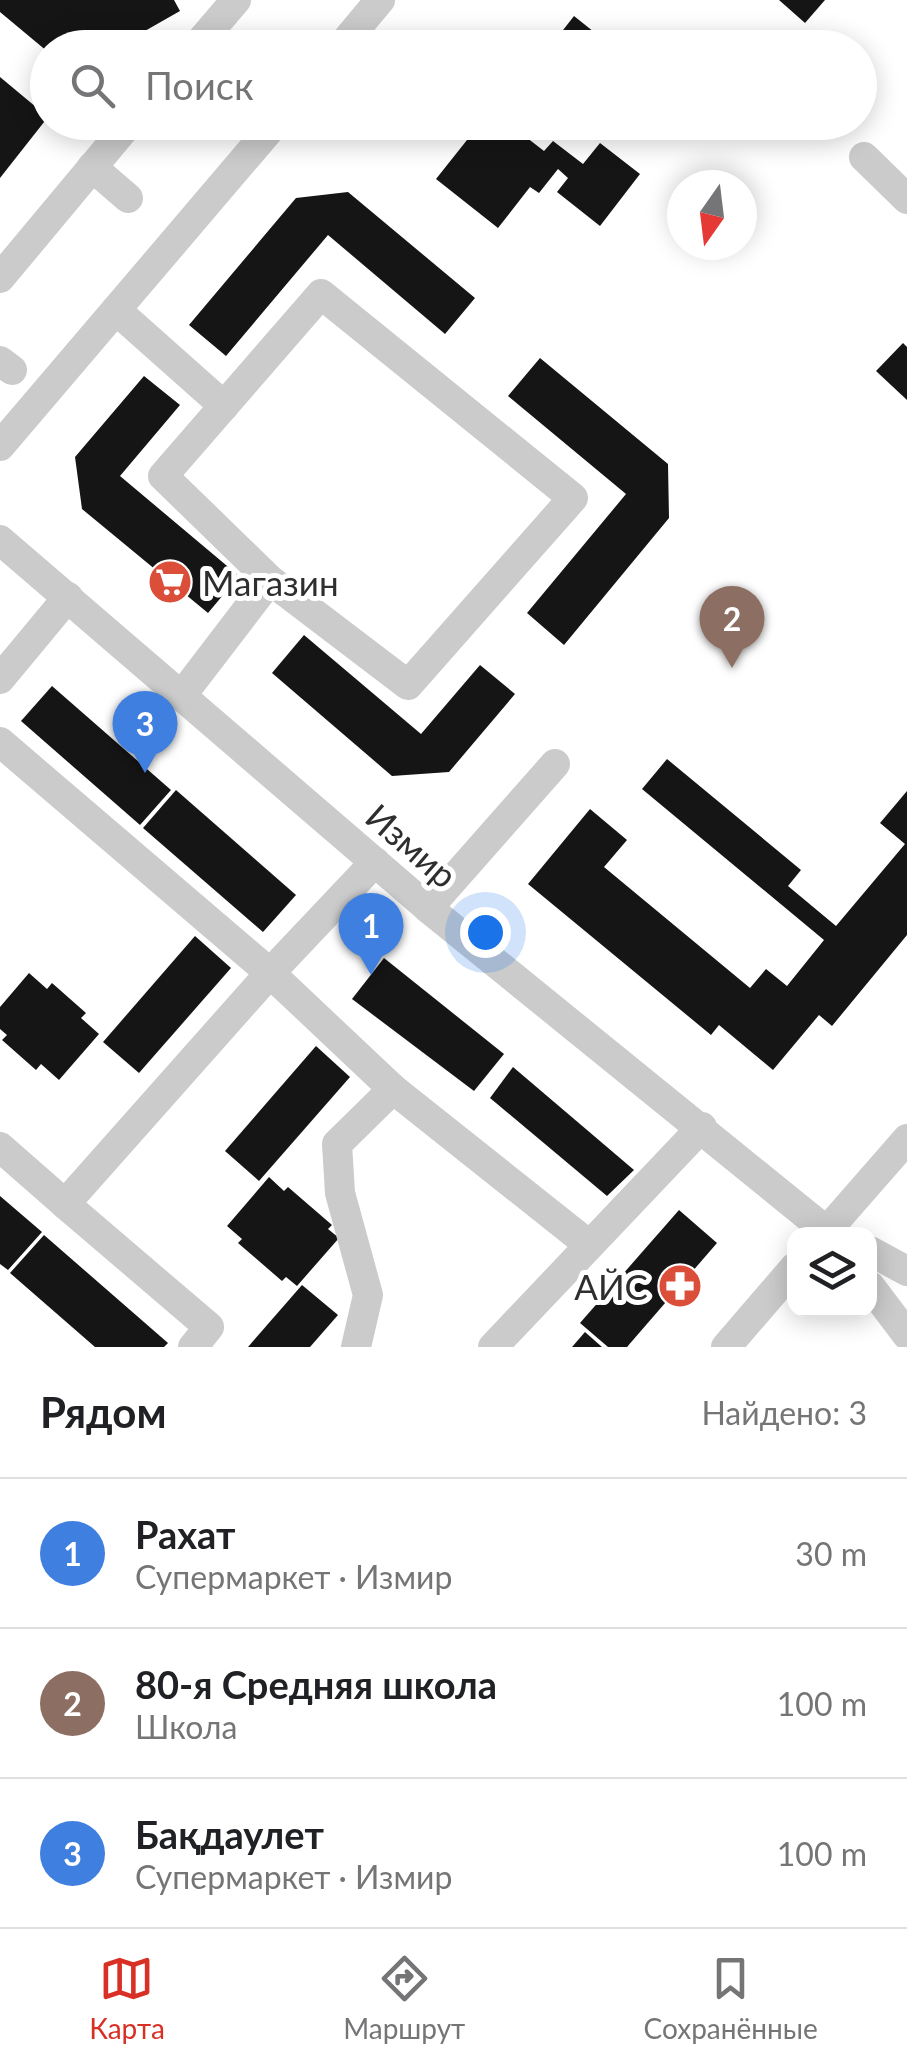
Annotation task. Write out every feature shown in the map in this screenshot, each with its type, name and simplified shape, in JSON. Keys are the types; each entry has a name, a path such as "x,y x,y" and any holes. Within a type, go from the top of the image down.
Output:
{"street":[{"path":"210,30 236,0"},
{"path":"355,30 380,0"},
{"path":"0,278 114,140"},
{"path":"0,446 261,140"},
{"path":"864,158 907,198"},
{"path":"92,166 128,198"},
{"path":"320,294 573,498 408,686 270,580 163,476 320,294"},
{"path":"116,310 224,406"},
{"name":"Измир","path":"0,540 428,908 821,1227"},
{"path":"182,696 270,580"},
{"path":"0,679 68,597"},
{"path":"0,742 270,973 393,1089 588,1244"},
{"path":"428,908 555,764"},
{"path":"65,1204 270,973 376,862"},
{"path":"356,1347 368,1295 340,1193 337,1144 393,1089"},
{"path":"493,1347 702,1128"},
{"path":"835,1227 907,1139"},
{"path":"0,1147 209,1327 193,1347"},
{"path":"877,1255 907,1271"},
{"path":"726,1347 787,1276"},
{"path":"877,1295 907,1335"}],"building":[{"path":"0,0 174,0 180,11 147,30 30,30 30,37 0,12"},
{"path":"779,0 825,0 805,23"},
{"path":"574,16 592,30 563,30"},
{"path":"0,77 30,102 30,140 0,178"},
{"path":"467,140 530,140 544,151 553,141 583,164 600,143 640,174 600,226 557,192 568,178 558,169 539,193 530,187 498,228 436,179"},
{"path":"348,192 475,298 445,334 328,235 226,356 189,325 296,198"},
{"path":"903,343 907,347 907,400 876,371"},
{"path":"540,358 668,464 669,518 564,645 527,613 626,494 508,396"},
{"path":"144,376 180,405 120,476 239,576 208,613 82,509 75,457"},
{"path":"304,635 421,734 480,665 515,694 449,772 392,776 272,673"},
{"path":"52,686 171,790 140,825 21,721"},
{"path":"667,759 801,870 788,886 836,926 905,844 880,823 907,791 907,935 832,1026 819,1015 773,1070 719,1025 711,1035 528,884 590,809 627,840 604,867 750,988 766,969 787,986 824,940 642,789"},
{"path":"176,790 296,895 263,932 143,828"},
{"path":"195,936 231,968 139,1073 103,1042"},
{"path":"384,958 504,1054 474,1091 352,999"},
{"path":"29,973 47,989 52,983 86,1013 81,1018 99,1034 59,1080 41,1064 36,1070 2,1040 7,1035 0,1029 0,1007"},
{"path":"316,1046 350,1077 259,1181 225,1151"},
{"path":"513,1067 634,1170 607,1196 490,1098"},
{"path":"269,1177 284,1191 288,1187 332,1225 328,1229 339,1238 297,1286 286,1277 282,1281 238,1243 242,1239 227,1226"},
{"path":"0,1196 42,1232 8,1270 0,1264"},
{"path":"679,1210 717,1243 627,1347 608,1347 580,1323"},
{"path":"44,1235 168,1343 164,1347 95,1347 10,1273"},
{"path":"302,1285 338,1315 310,1347 248,1347"},
{"path":"585,1332 602,1347 572,1347"}],"place":[{"name":"Магазин","path":"170,582"},
{"name":"80-я Средняя школа","path":"732,668"},
{"name":"Бақдаулет","path":"145,773"},
{"name":"Рахат","path":"371,975"},
{"name":"АЙС","path":"680,1286"}]}
